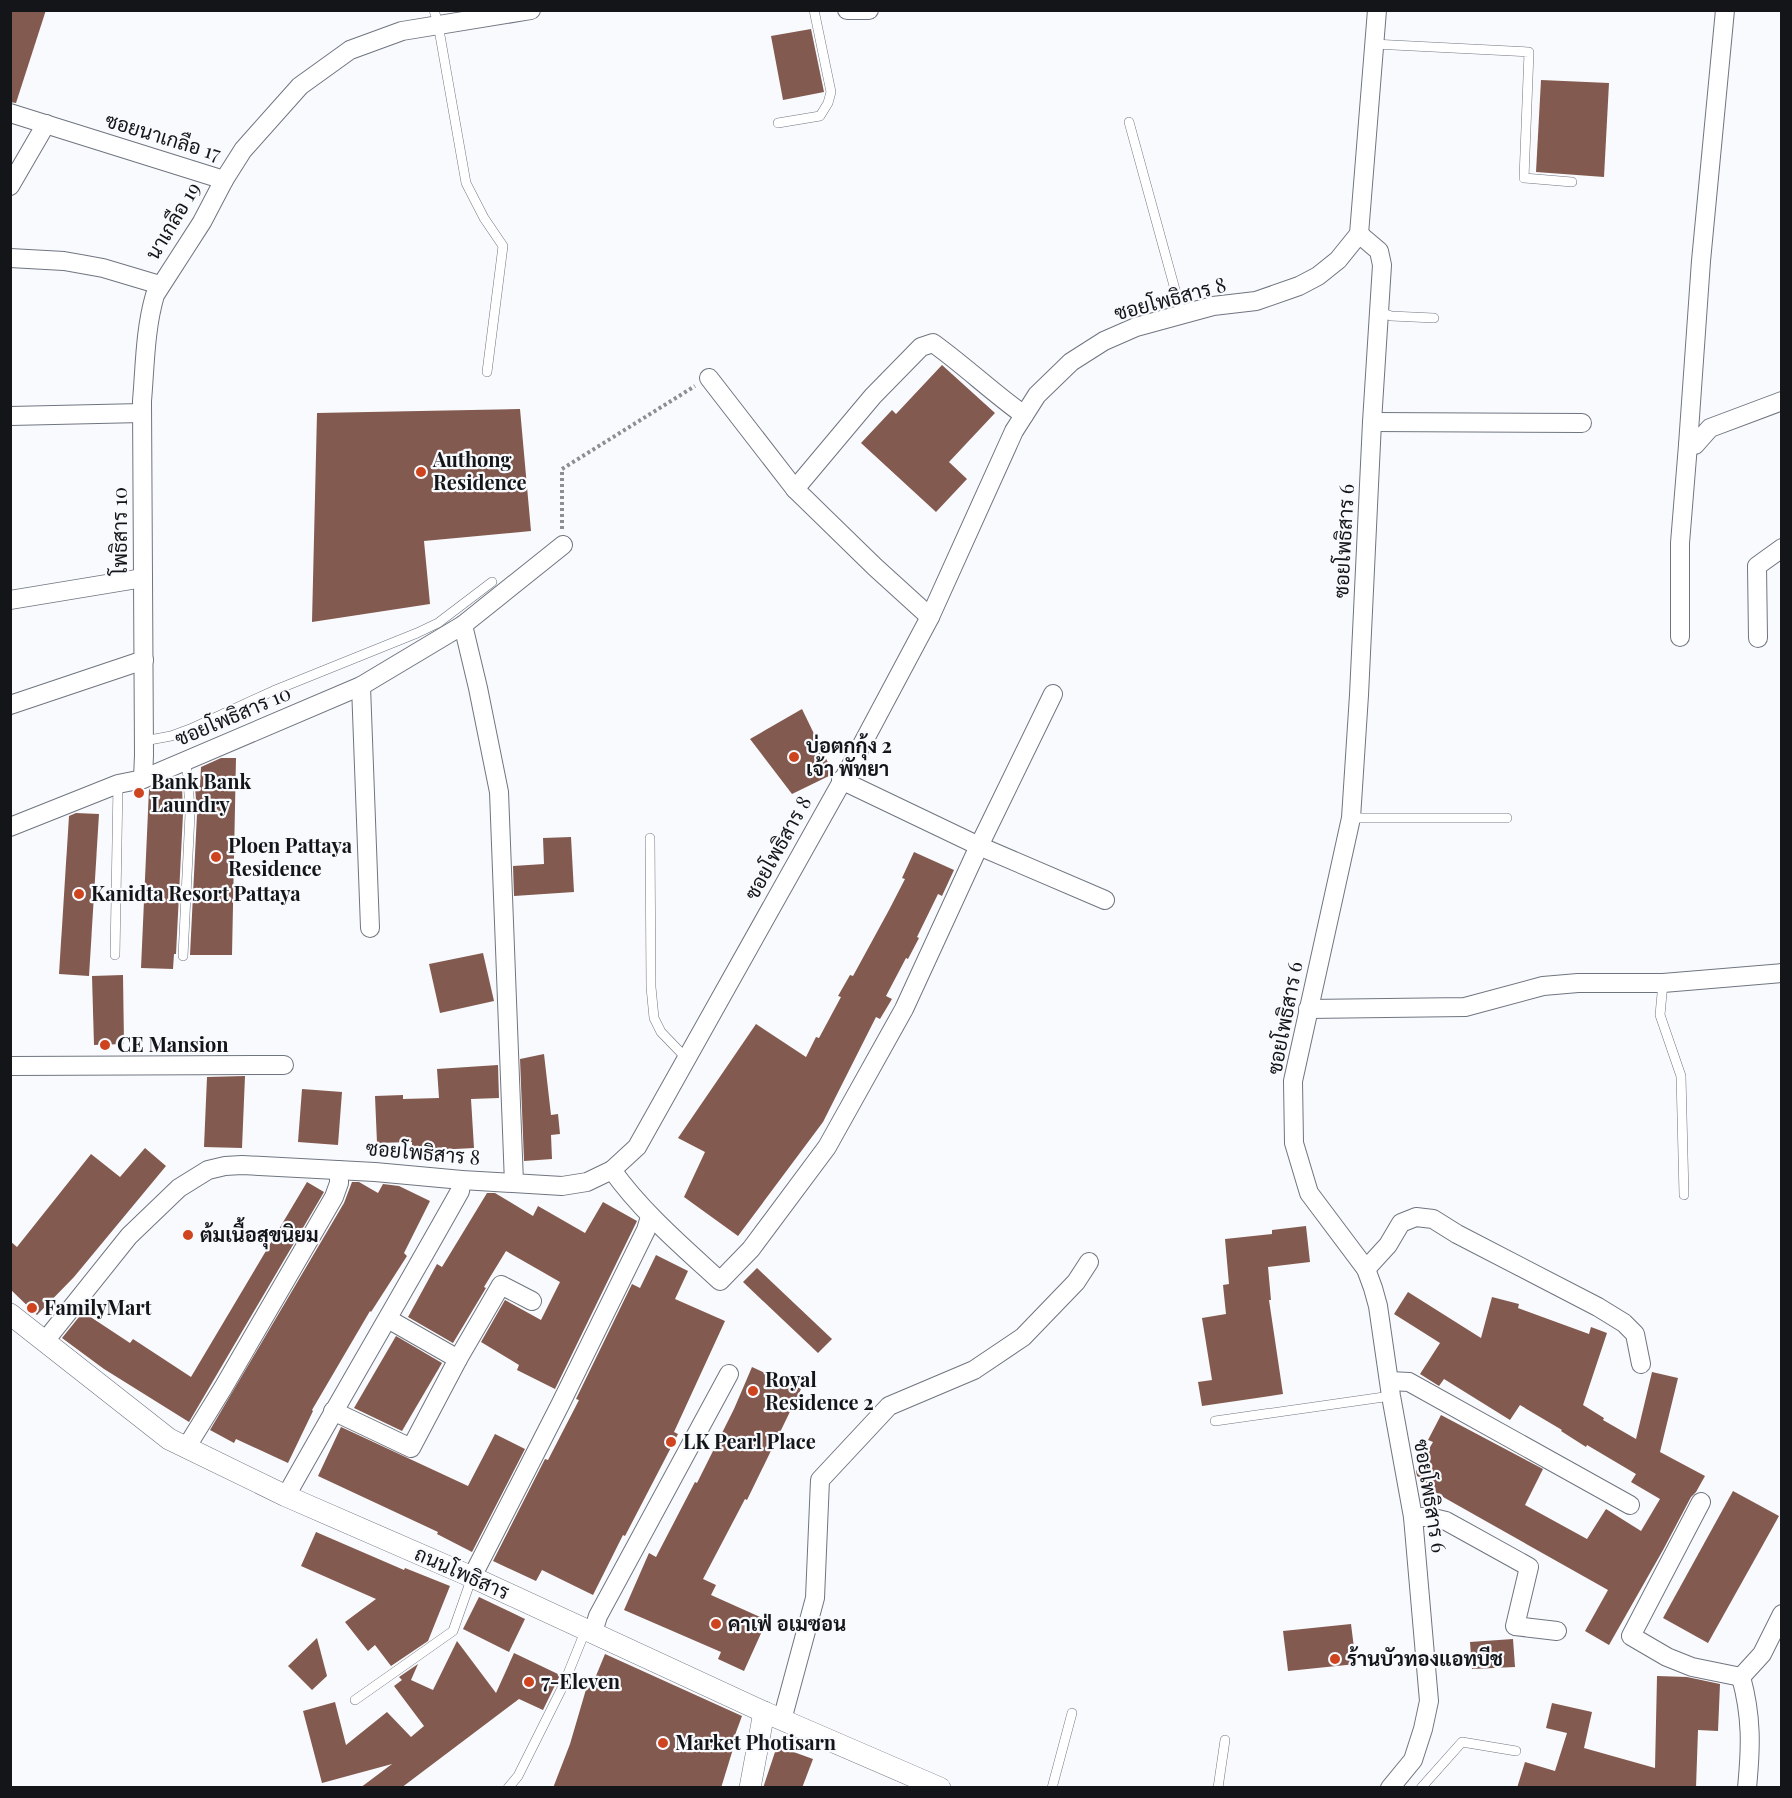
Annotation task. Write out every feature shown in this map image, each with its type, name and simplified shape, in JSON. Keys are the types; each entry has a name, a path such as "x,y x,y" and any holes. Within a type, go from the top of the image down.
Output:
{"street":[{"name":"ซอยนาเกลือ 17","path":"10,113 224,180 243,150 300,86 330,62 350,50 436,17 531,10"},
{"path":"847,10 869,10"},
{"path":"1359,234 1377,10"},
{"path":"1680,637 1680,543 1701,261 1725,10"},
{"path":"10,186 46,124"},
{"name":"นาเกลือ 19","path":"160,285 202,222 224,180"},
{"name":"ซอยโพธิสาร 6","path":"1359,234 1379,251 1382,265 1351,818 1293,1081 1294,1143 1309,1193 1366,1269 1373,1288 1378,1306 1413,1517 1429,1701 1413,1760 1390,1788"},
{"name":"ซอยโพธิสาร 8","path":"45,1341 129,1236 179,1188 208,1170 242,1165 562,1186 588,1182 612,1170 637,1147 841,780 930,617 1014,431 1037,395 1071,362 1104,341 1136,327 1214,306 1256,301 1299,286 1318,276 1338,260 1359,234"},
{"path":"10,258 64,261 103,268 160,285"},
{"name":"โพธิสาร 10","path":"143,779 142,413 149,324 160,285"},
{"path":"795,489 873,396 921,347 933,343 1024,415"},
{"path":"709,378 795,489 930,617"},
{"path":"1688,445 1695,445 1710,428 1782,401"},
{"path":"10,416 142,413"},
{"path":"1372,422 1582,423"},
{"name":"ซอยโพธิสาร 10","path":"10,827 118,784 143,779 361,687 463,625 563,545"},
{"path":"1758,638 1756,566 1782,548"},
{"path":"10,600 143,578"},
{"path":"463,625 499,792 514,1183"},
{"path":"10,705 144,660"},
{"path":"361,687 370,927"},
{"path":"612,1170 650,1217 720,1281 752,1249 827,1147 904,1009 979,846 1053,694"},
{"path":"841,780 979,846 1105,900"},
{"path":"1308,1009 1465,1007 1543,986 1578,982 1663,983 1782,973"},
{"path":"10,1066 284,1065"},
{"path":"186,1448 334,1197 339,1183 339,1170"},
{"path":"286,1496 460,1191 462,1180"},
{"path":"472,1577 560,1405 646,1230 650,1217"},
{"path":"1366,1269 1388,1245 1401,1223 1416,1217 1433,1220 1624,1323 1635,1334 1641,1364"},
{"path":"750,1788 815,1598 820,1480 890,1406 974,1370 1023,1337 1076,1282 1089,1262"},
{"path":"333,1411 411,1448 458,1359 501,1285 532,1301"},
{"name":"ถนนโพธิสาร","path":"11,1314 169,1439 186,1448 286,1496 472,1577 773,1716 940,1788"},
{"path":"388,1319 458,1359"},
{"path":"590,1631 729,1374"},
{"path":"1390,1389 1409,1382 1630,1505"},
{"path":"1701,1502 1631,1636 1667,1657 1692,1667 1741,1677"},
{"path":"1413,1517 1429,1517 1446,1521 1529,1567 1515,1626 1557,1631"},
{"path":"1741,1677 1762,1654 1782,1614"},
{"path":"1762,1654 1782,1656"},
{"path":"1741,1677 1751,1727 1747,1788"}],"lane":[{"path":"778,123 820,116 828,103 831,92 814,10"},
{"path":"436,17 466,183 484,218 503,246 487,372"},
{"path":"1373,44 1529,52 1524,178 1572,182"},
{"path":"1129,122 1182,315"},
{"path":"1380,312 1392,316 1434,318"},
{"path":"144,741 171,736 190,729 273,691 417,633 438,623 492,582"},
{"path":"183,956 190,814 185,761"},
{"path":"115,955 118,784"},
{"path":"1351,818 1507,818"},
{"path":"650,838 651,987 654,1018 661,1032 687,1059"},
{"path":"1663,983 1660,1015 1681,1076 1684,1195"},
{"path":"1215,1421 1390,1389"},
{"path":"355,1700 453,1631 472,1577"},
{"path":"508,1788 518,1776 590,1631"},
{"path":"1052,1788 1072,1713"},
{"path":"1218,1788 1225,1740"},
{"path":"1421,1788 1462,1742 1516,1751"}],"path":[{"path":"563,545 562,469 709,378"}],"building":[{"path":"10,10 46,10 16,103 10,102"},
{"path":"811,29 824,92 783,100 771,36"},
{"path":"1541,80 1609,83 1604,177 1536,172"},
{"path":"942,365 995,413 949,462 967,479 936,512 861,443 892,410 896,414"},
{"name":"Authong Residence","path":"520,409 531,531 424,541 430,604 312,622 317,413"},
{"name":"บ่อตกกุ้ง 2 เจ้า พัทยา","path":"802,709 833,773 792,794 750,739"},
{"name":"Ploen Pattaya Residence","path":"221,758 236,758 232,955 190,955 197,814 195,786 200,786 201,767"},
{"path":"159,784 182,786 183,814 176,954 174,954 173,969 141,968 149,789"},
{"name":"Kanidta Resort Pattaya","path":"76,813 99,814 89,976 59,974 69,816"},
{"path":"571,837 574,892 514,896 513,866 544,864 543,838"},
{"path":"914,852 954,870 942,896 938,894 917,937 919,938 886,996 892,999 880,1019 876,1017 823,1122 738,1236 684,1197 705,1152 678,1138 756,1024 806,1057 841,997 838,996 850,975 853,976 889,910 905,879 902,878"},
{"path":"483,953 494,1001 440,1013 429,964"},
{"path":"123,975 124,1044 94,1045 92,976"},
{"path":"544,1054 551,1115 558,1114 560,1134 551,1135 552,1159 524,1161 520,1059"},
{"path":"498,1065 499,1098 471,1099 474,1148 436,1150 436,1154 412,1155 412,1142 377,1143 375,1096 403,1095 403,1099 439,1098 437,1069"},
{"path":"245,1076 242,1148 204,1147 207,1077"},
{"path":"302,1089 342,1092 338,1145 298,1142"},
{"path":"145,1148 166,1166 74,1277 37,1315 10,1289 10,1241 17,1247 91,1154 120,1177"},
{"path":"307,1182 324,1192 189,1422 104,1369 62,1338 83,1312 130,1343 133,1339 191,1377"},
{"path":"352,1182 359,1182 378,1193 383,1184 399,1186 430,1201 404,1253 407,1256 370,1311 312,1410 288,1463 236,1439 234,1443 210,1430 344,1203"},
{"path":"487,1193 495,1193 533,1216 538,1206 585,1233 603,1202 637,1221 555,1389 517,1370 519,1365 481,1342 505,1300 541,1320 560,1282 506,1251 453,1343 408,1317 437,1264 442,1267"},
{"path":"1306,1226 1310,1262 1268,1267 1271,1300 1269,1300 1283,1394 1202,1406 1198,1382 1212,1380 1202,1318 1226,1314 1223,1285 1229,1284 1225,1239 1272,1234 1272,1230"},
{"path":"656,1255 688,1271 675,1299 725,1321 674,1432 678,1434 593,1595 542,1570 536,1581 493,1561 545,1459 548,1460 579,1400 576,1399 632,1284 640,1288"},
{"path":"757,1268 832,1339 818,1353 743,1282"},
{"path":"1408,1292 1481,1338 1492,1297 1519,1304 1518,1308 1589,1334 1591,1327 1607,1333 1583,1405 1604,1418 1603,1420 1636,1439 1652,1372 1678,1378 1660,1452 1705,1476 1691,1497 1609,1645 1585,1631 1608,1590 1420,1484 1423,1479 1417,1476 1416,1471 1433,1442 1428,1440 1441,1415 1543,1469 1525,1505 1587,1539 1606,1509 1641,1531 1660,1499 1631,1482 1636,1474 1587,1445 1586,1447 1520,1405 1510,1420 1444,1379 1439,1386 1420,1374 1440,1343 1394,1314"},
{"path":"396,1336 442,1363 402,1431 354,1408"},
{"path":"752,1367 801,1389 747,1500 745,1499 703,1579 716,1585 711,1595 767,1620 744,1671 718,1659 721,1652 624,1610 649,1553 656,1557 695,1482 697,1483"},
{"path":"341,1427 468,1486 495,1434 525,1449 472,1552 437,1534 438,1532 318,1476"},
{"path":"1733,1491 1779,1516 1708,1643 1663,1618"},
{"path":"316,1532 404,1570 405,1568 450,1586 428,1641 391,1666 375,1645 368,1651 345,1622 376,1599 301,1566"},
{"path":"479,1597 525,1619 509,1652 463,1629"},
{"path":"1351,1624 1356,1664 1288,1671 1283,1631"},
{"path":"317,1638 327,1676 312,1690 288,1666"},
{"path":"1513,1639 1515,1667 1472,1669 1470,1642"},
{"path":"457,1641 496,1693 514,1653 560,1675 543,1710 519,1699 401,1788 360,1788 392,1764 322,1783 303,1711 335,1702 346,1745 387,1712 411,1737 424,1726 394,1686 402,1680 399,1677 418,1664 411,1680 433,1690"},
{"path":"605,1654 742,1716 721,1788 553,1788 570,1744 587,1686 591,1688"},
{"path":"1657,1676 1687,1677 1720,1684 1718,1731 1698,1730 1696,1788 1517,1788 1525,1762 1555,1771 1567,1733 1546,1728 1552,1703 1592,1712 1584,1748 1655,1768"},
{"path":"777,1746 813,1759 802,1788 763,1788"}],"place":[{"name":"Authong Residence","path":"421,472"},
{"name":"บ่อตกกุ้ง 2 เจ้า พัทยา","path":"794,757"},
{"name":"Bank Bank Laundry","path":"139,793"},
{"name":"Ploen Pattaya Residence","path":"216,857"},
{"name":"Kanidta Resort Pattaya","path":"79,894"},
{"name":"CE Mansion","path":"105,1045"},
{"name":"ต้มเนื้อสุขนิยม","path":"188,1235"},
{"name":"FamilyMart","path":"32,1308"},
{"name":"Royal Residence 2","path":"753,1391"},
{"name":"LK Pearl Place","path":"671,1442"},
{"name":"คาเฟ่ อเมซอน","path":"716,1624"},
{"name":"ร้านบัวทองแอทบีช","path":"1335,1659"},
{"name":"7-Eleven","path":"529,1682"},
{"name":"Market Photisarn","path":"663,1743"}]}
